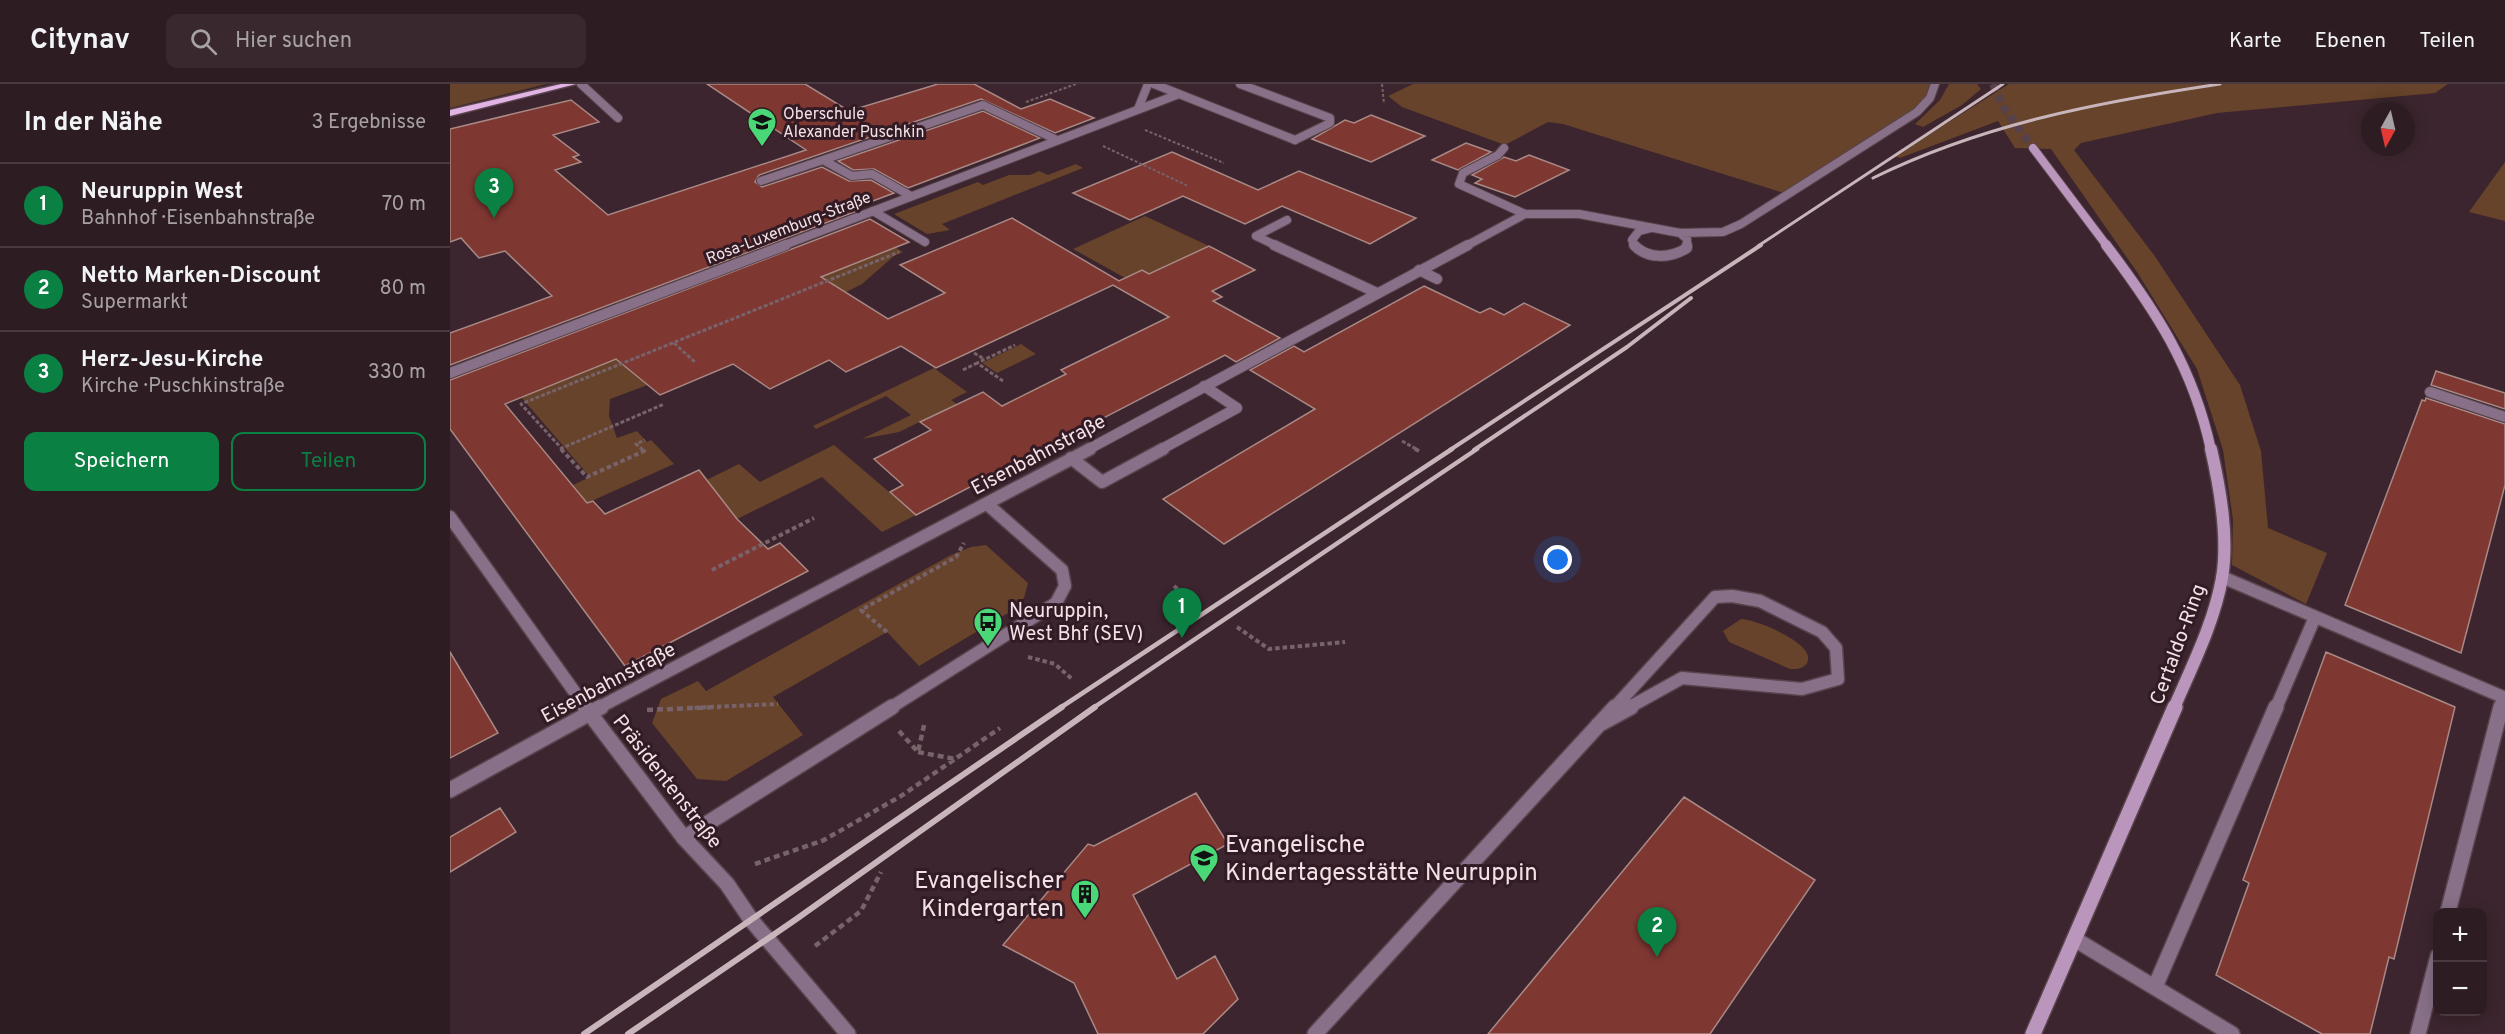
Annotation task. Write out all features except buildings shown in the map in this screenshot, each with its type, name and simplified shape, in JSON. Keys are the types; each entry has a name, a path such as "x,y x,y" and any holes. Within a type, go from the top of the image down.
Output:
{"main road":[{"path":"450,113 572,84"},
{"name":"Certaldo-Ring","path":"2032,148 2148,307 2187,370 2214,448 2223,518 2222,577 2203,640 2076,940 2033,1034"}],"street":[{"path":"581,84 618,118"},
{"path":"1138,109 1148,84"},
{"path":"1154,84 1295,140 1330,123 1330,118 1240,84"},
{"path":"1504,148 1498,155 1463,173 1459,184 1525,214 1579,214 1680,233 1723,232 1733,229 1917,112 1930,98 1935,84"},
{"name":"Rosa-Luxemburg-Straße","path":"450,373 1179,94"},
{"path":"761,181 983,105 1057,140"},
{"path":"823,160 852,177 872,174 911,196"},
{"path":"873,211 925,242"},
{"name":"Eisenbahnstraße","path":"450,790 589,713 987,504 1525,214"},
{"path":"1579,214 1637,233 1655,228"},
{"path":"1287,220 1256,236 1377,293"},
{"path":"1637,233 1632,240 1638,249 1665,256 1674,255 1687,248 1687,239 1680,233"},
{"path":"1419,270 1437,279"},
{"path":"1071,458 1102,482 1237,408 1204,386"},
{"path":"2430,392 2505,417"},
{"path":"684,838 1056,603 1065,586 1062,570 987,504"},
{"name":"Präsidentenstraße","path":"450,517 589,713 684,838 727,884 752,921 848,1034"},
{"path":"2222,577 2504,693 2449,908"},
{"path":"1315,1034 1715,597 1732,596 1760,601 1822,632 1836,648 1838,679 1802,689 1763,683 1682,678 1598,725"},
{"path":"2155,987 2315,617"},
{"path":"2076,940 2232,1034"},
{"path":"2418,1034 2436,962"}],"path":[{"path":"1067,84 1071,86"},
{"path":"998,112 1076,84"},
{"path":"1382,84 1384,104"},
{"path":"1116,118 1224,163"},
{"path":"1075,134 1188,186"},
{"path":"645,440 636,444 644,451 587,477 521,404 925,242"},
{"path":"674,343 696,363"},
{"path":"963,370 1015,345"},
{"path":"974,353 984,360"},
{"path":"977,363 1003,381"},
{"path":"560,449 664,404"},
{"path":"1402,441 1420,452"},
{"path":"887,632 861,610 956,557 987,504"},
{"path":"712,570 814,518"},
{"path":"1174,586 1193,602"},
{"path":"1237,627 1269,649 1345,642"},
{"path":"1028,657 1055,664 1073,680"},
{"path":"637,711 778,704"},
{"path":"754,864 824,840 901,796 1000,729"},
{"path":"918,752 955,759"},
{"path":"815,946 861,912 881,872"}],"shaded area":[{"path":"450,84 546,84 450,108"},
{"path":"1413,84 1931,84 1927,98 1914,111 1784,193 1563,124 1548,122 1505,145 1402,107 1388,96"},
{"path":"1949,84 1977,84 1981,89 1962,105 1923,127 1915,124 1940,100"},
{"path":"2009,84 2448,84 2435,93 2217,113 2081,143 2074,150 2154,255 2240,385 2261,451 2268,528 2327,553 2306,604 2232,565 2233,520 2223,450 2197,369 2137,272 2051,149 2015,148 1998,121 1900,158 1895,156"},
{"path":"2505,162 2505,221 2469,212"},
{"path":"1076,164 1083,168 942,224 950,230 927,234 894,214 978,182 983,185 1009,175 1030,175 1039,171 1048,175"},
{"path":"1145,216 1209,246 1145,289 1073,249"},
{"path":"895,247 903,252 894,256 862,284 701,365 610,399 609,416 617,438 637,431 647,442 651,440 674,464 587,503 571,486 590,477 521,397"},
{"path":"1021,344 1036,354 997,373 982,363"},
{"path":"934,368 967,392 951,400 957,404 899,432 862,439 911,415 886,396 816,429 813,426"},
{"path":"834,445 916,515 882,532 822,477 737,519 688,489 739,464 760,482"},
{"path":"986,545 1028,583 1024,598 1008,613 919,666 887,632 773,697 803,735 726,781 697,779 652,723 661,699 698,681 706,691 949,556 971,547"},
{"path":"1741,619 1759,623 1795,641 1808,656 1807,663 1800,668 1790,669 1729,642 1723,631"}],"tunnel":[{"path":"1993,84 2004,108 2033,148"}],"railway":[{"path":"1758,246 2003,84"},
{"path":"1873,178 1915,159 1999,129 2086,107 2220,84"},
{"path":"1450,450 1761,245"},
{"path":"1474,450 1627,347 1691,298"},
{"path":"1060,708 1452,449"},
{"path":"1093,708 1477,449"},
{"path":"584,1034 1062,707"},
{"path":"628,1034 795,920 1095,707"}],"place":[{"name":"Oberschule Alexander Puschkin","path":"762,148"},
{"name":"Herz-Jesu-Kirche","path":"494,218"},
{"name":"Neuruppin West","path":"1182,638"},
{"name":"Neuruppin, West Bhf (SEV)","path":"988,648"},
{"name":"Evangelische Kindertagesstätte Neuruppin","path":"1204,884"},
{"name":"Evangelischer Kindergarten","path":"1085,920"},
{"name":"Netto Marken-Discount","path":"1657,957"}]}
